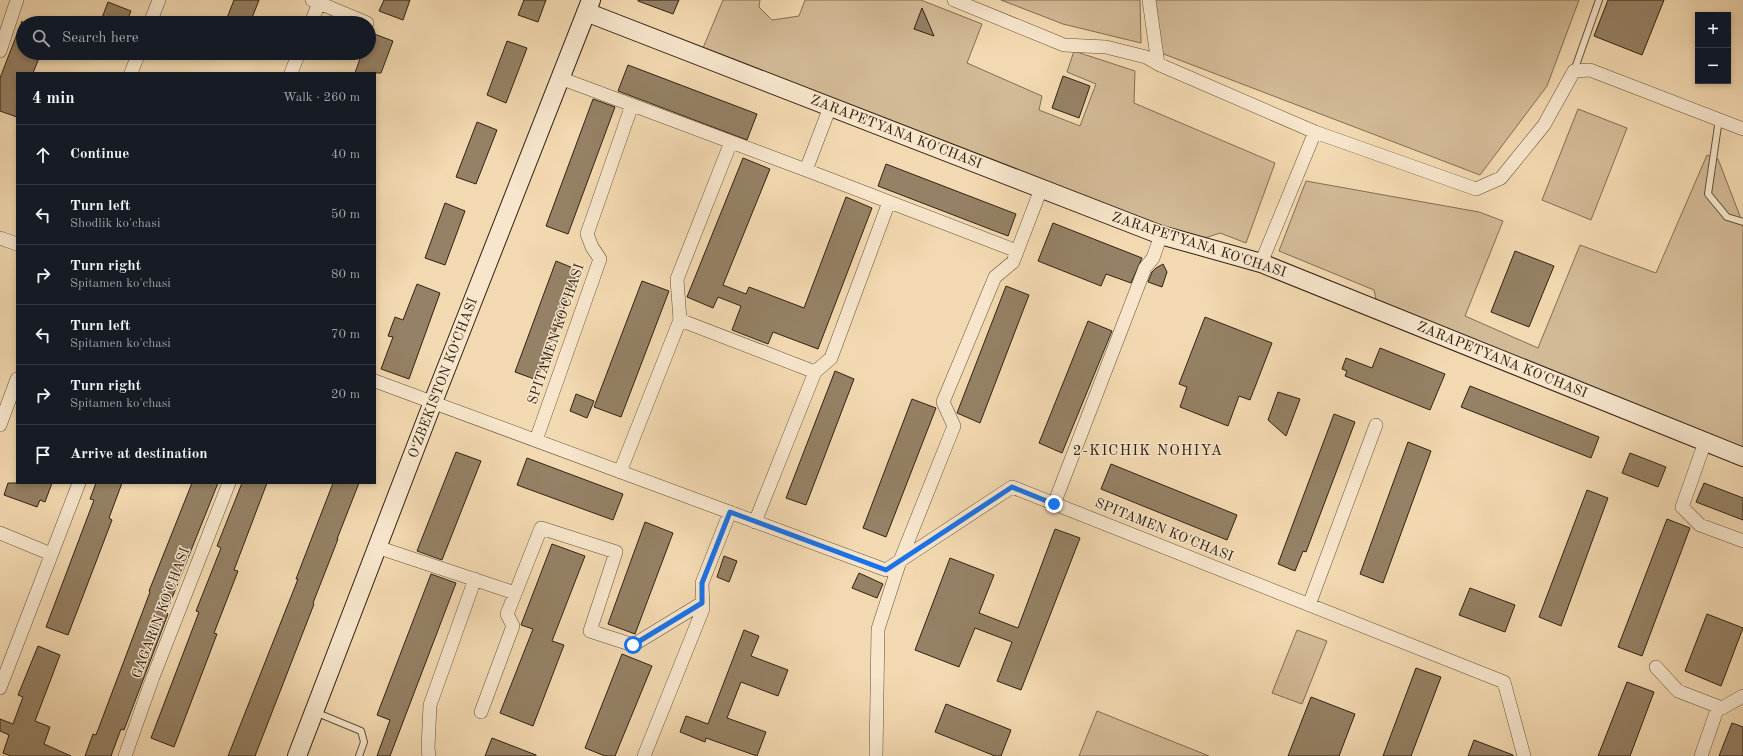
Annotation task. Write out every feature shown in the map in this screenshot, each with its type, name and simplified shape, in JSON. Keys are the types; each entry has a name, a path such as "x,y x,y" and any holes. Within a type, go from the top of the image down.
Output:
{"street":[{"path":"0,51 17,0"},
{"path":"153,16 159,0"},
{"path":"954,0 1064,45 1106,48 1146,57 1158,64 1315,132 1476,189 1501,178 1544,125 1574,71 1590,70 1743,129"},
{"path":"1149,0 1158,64"},
{"path":"313,16 317,1 351,16"},
{"name":"O‘ZBEKISTON KO‘CHASI","path":"299,755 314,711 433,402 589,6"},
{"name":"ZARAPETYANA KO'CHASI","path":"589,6 830,107 1161,236 1260,263 1743,457"},
{"path":"131,72 136,60"},
{"path":"292,72 297,60"},
{"path":"560,78 1017,251"},
{"name":"SPITAMEN KO'CHASI","path":"536,440 600,259 592,247 587,234 632,105"},
{"path":"806,170 830,107"},
{"path":"1260,263 1315,132"},
{"path":"620,472 680,320 677,279 731,142"},
{"path":"876,756 878,629 900,561 954,426 943,402 995,277 1013,262 1041,189"},
{"path":"755,522 815,372 831,358 889,202"},
{"path":"1054,504 1145,268 1153,258 1161,236"},
{"path":"0,238 16,244"},
{"path":"680,320 815,372"},
{"name":"SPITAMEN KO'CHASI","path":"376,381 886,570 1012,487 1504,682 1524,756"},
{"path":"0,424 16,382"},
{"path":"1309,605 1376,425"},
{"path":"1705,442 1682,507 1700,525 1743,541"},
{"path":"0,688 79,484"},
{"name":"GAGARIN KO'CHASI","path":"125,756 153,677 229,484"},
{"path":"644,756 702,609 702,583 730,512"},
{"path":"481,712 513,626 507,614 541,528 616,552 590,632 633,645 702,603"},
{"path":"0,533 51,554"},
{"path":"377,547 515,593"},
{"path":"429,756 430,705 475,579"},
{"path":"1656,667 1678,691 1720,707"},
{"path":"1701,756 1720,707 1743,696"}],"lane":[{"path":"1574,71 1599,0"},
{"path":"1719,119 1708,194 1727,217 1743,222"},
{"path":"314,711 361,732 364,742 359,756"}],"shaded area":[{"path":"723,0 760,0 759,7 772,20 799,16 805,0 921,0 982,24 967,63 1042,96 1039,110 1080,126 1096,84 1067,72 1074,51 1135,71 1134,103 1275,163 1246,243 1220,233 1196,241 703,48"},
{"path":"1001,0 1140,0 1141,43 1063,24"},
{"path":"1155,0 1579,0 1547,86 1480,175 1161,53"},
{"path":"1578,109 1627,128 1591,220 1542,200"},
{"path":"1707,155 1718,159 1743,224 1743,448 1378,309 1374,290 1279,251 1306,181 1479,212 1503,221 1465,316 1538,348 1580,245 1656,273"},
{"path":"1297,630 1327,641 1302,704 1272,693"},
{"path":"1097,711 1209,756 1079,756"}],"building":[{"path":"234,0 259,0 253,16 228,16"},
{"path":"384,0 410,0 403,20 379,11"},
{"path":"524,0 546,0 538,22 518,15"},
{"path":"638,0 679,0 673,14"},
{"path":"1608,0 1664,0 1642,55 1594,36"},
{"path":"108,2 131,11 129,16 103,16"},
{"path":"922,8 934,36 914,29"},
{"path":"376,35 393,41 381,73 355,72 360,60 376,60"},
{"path":"16,37 16,60 38,60 33,72 16,72 16,117 0,111 0,78"},
{"path":"507,41 527,48 506,103 487,95"},
{"path":"628,65 757,114 747,140 618,91"},
{"path":"1063,76 1090,86 1079,118 1052,108"},
{"path":"593,99 615,107 568,234 546,226"},
{"path":"477,122 497,130 476,184 456,177"},
{"path":"743,158 770,169 723,285 746,294 749,287 804,308 846,197 872,208 818,349 773,332 768,344 732,330 741,306 718,297 713,308 687,297"},
{"path":"886,164 1016,214 1008,236 878,186"},
{"path":"445,203 465,211 445,265 425,258"},
{"path":"1053,223 1142,258 1131,283 1106,274 1101,286 1038,261"},
{"path":"1515,251 1554,266 1529,327 1491,312"},
{"path":"556,261 578,270 537,380 515,372"},
{"path":"1163,264 1167,272 1162,287 1148,282 1152,272"},
{"path":"642,281 669,291 621,417 594,407"},
{"path":"417,284 440,293 409,379 381,369 393,337 388,336 395,317 403,320"},
{"path":"1006,286 1029,295 980,423 957,413"},
{"path":"1205,317 1272,343 1250,400 1239,396 1228,426 1180,407 1187,387 1179,384"},
{"path":"1088,321 1112,331 1062,453 1039,443"},
{"path":"1380,348 1445,374 1430,410 1345,376 1347,371 1342,369 1346,358 1372,368"},
{"path":"835,371 854,379 806,505 786,498"},
{"path":"1470,386 1599,437 1591,458 1461,407"},
{"path":"1278,392 1300,399 1286,436 1268,420"},
{"path":"576,394 594,401 587,418 570,411"},
{"path":"912,399 936,408 886,537 863,528"},
{"path":"1334,414 1355,422 1306,552 1303,551 1295,571 1278,564"},
{"path":"1408,442 1431,451 1383,583 1360,574"},
{"path":"456,452 481,461 442,560 417,551"},
{"path":"1630,453 1666,467 1658,487 1622,473"},
{"path":"527,458 623,494 613,520 517,485"},
{"path":"1111,464 1237,515 1227,540 1101,489"},
{"path":"8,483 52,484 45,502 40,500 37,507 4,495"},
{"path":"1704,483 1743,498 1743,520 1696,502"},
{"path":"96,484 122,484 109,518 112,520 68,635 46,627 94,500 90,499"},
{"path":"192,484 218,484 166,613 168,614 124,730 121,729 111,756 85,756 93,734 96,735 150,592 149,591"},
{"path":"242,484 267,484 234,570 238,571 214,633 217,634 174,747 151,738 199,612 196,611 221,548 217,546"},
{"path":"333,484 359,484 255,756 228,756 298,579 296,579"},
{"path":"1587,490 1608,498 1561,626 1539,617"},
{"path":"1667,519 1690,528 1642,656 1618,647"},
{"path":"645,522 673,533 635,634 608,624"},
{"path":"1055,529 1080,538 1021,690 997,681 1012,642 975,628 959,667 915,650 950,558 994,575 979,613 1018,628"},
{"path":"552,544 585,556 552,641 564,645 533,726 500,713 533,629 521,625"},
{"path":"724,556 737,561 729,582 717,577"},
{"path":"859,573 883,584 877,598 852,588"},
{"path":"431,574 456,583 390,756 377,756 390,720 377,715"},
{"path":"1470,588 1515,605 1505,632 1459,615"},
{"path":"1707,614 1743,628 1721,686 1685,671"},
{"path":"744,630 759,636 751,656 788,670 778,696 741,682 727,718 766,732 757,756 706,738 705,742 680,732 686,716 708,724"},
{"path":"38,646 60,655 35,721 50,727 44,744 71,756 11,756 3,753 9,735 0,731 0,719 13,724 23,697 18,695"},
{"path":"622,654 652,666 615,756 605,756 585,748"},
{"path":"1416,668 1441,677 1411,756 1383,756"},
{"path":"1627,682 1654,692 1630,756 1598,756"},
{"path":"1311,697 1355,714 1339,756 1288,756"},
{"path":"946,704 1011,730 1001,756 995,756 935,732"},
{"path":"1732,723 1743,727 1743,756 1719,756"},
{"path":"492,738 536,755 536,756 485,756"},
{"path":"1474,740 1513,755 1513,756 1468,756"}],"district":[{"name":"2-KICHIK NOHIYA","path":"1148,451"}],"route":[{"path":"633,645 702,603 702,583 730,512 886,570 1012,487 1054,504"}]}
